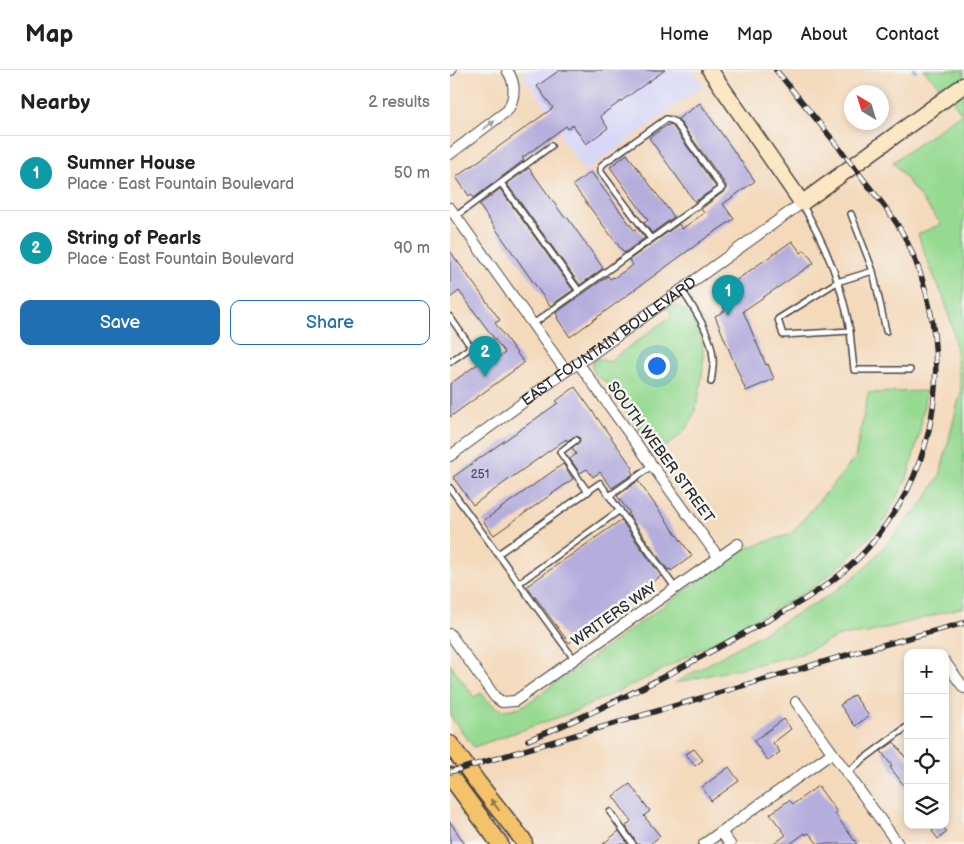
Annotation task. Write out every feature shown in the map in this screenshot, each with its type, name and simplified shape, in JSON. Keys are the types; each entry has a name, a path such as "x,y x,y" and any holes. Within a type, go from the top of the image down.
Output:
{"main road":[{"path":"710,70 802,203"},
{"name":"EAST FOUNTAIN BOULEVARD","path":"802,203 964,85"},
{"path":"450,744 524,844"},
{"path":"450,776 500,844"}],"street":[{"path":"450,154 508,110 514,91 513,81 508,70"},
{"name":"EAST FOUNTAIN BOULEVARD","path":"451,454 802,203"},
{"path":"452,212 566,371"},
{"name":"SOUTH WEBER STREET","path":"579,364 719,558"},
{"name":"WRITERS WAY","path":"450,634 495,697 502,702 518,700 738,544"},
{"path":"949,667 964,688"},
{"path":"796,702 898,844"},
{"path":"704,844 832,753"},
{"path":"721,832 730,844"}],"lane":[{"path":"533,324 722,188 675,122 666,119 601,167 602,172 651,239"},
{"path":"452,212 501,183 552,146"},
{"path":"501,183 579,291"},
{"path":"802,203 817,230 847,310 854,370 910,370"},
{"path":"851,214 873,271 886,331"},
{"path":"850,331 783,335 778,319 837,282 873,271"},
{"path":"681,290 697,313 708,336 713,358 711,382"},
{"path":"450,317 471,347 450,362"},
{"path":"576,440 560,452 588,492"},
{"path":"609,496 652,466"},
{"path":"498,554 600,483 676,589"},
{"path":"450,488 575,660"},
{"path":"519,583 620,510"},
{"path":"847,773 904,729"},
{"path":"610,812 633,844"}],"shaded area":[{"path":"530,70 692,70 704,85 585,172 559,135 564,131 523,75"}],"green space":[{"path":"923,70 964,70 964,607 868,633 839,636 798,655 675,683 830,595 865,568 924,501 940,475 961,391 954,335 945,301 918,234 941,224 893,162 962,113"},
{"path":"673,305 685,311 696,326 702,344 703,370 697,403 690,422 677,438 664,448 658,450 652,447 605,381 596,375 592,364 597,358 608,362 669,318 672,312 666,309"},
{"path":"926,391 920,431 907,479 883,523 846,561 813,588 651,676 576,711 474,747 455,723 450,714 450,664 474,697 481,693 497,708 506,710 525,705 743,549 791,534 855,458 868,393"}],"building":[{"path":"560,70 665,70 600,116 608,128 586,144 573,125 568,129 566,126 522,158 524,160 474,198 471,194 469,196 456,177 553,108 537,86"},
{"path":"700,103 755,181 723,204 734,219 570,337 557,318 556,313 608,276 610,279 614,278 633,265 629,260 679,224 682,229 704,213 701,209 726,190 726,185 678,119"},
{"path":"670,124 716,187 695,202 649,138"},
{"path":"627,154 674,217 652,233 644,223 648,220 610,167"},
{"path":"529,168 603,268 580,285 507,184"},
{"path":"591,172 634,230 637,228 645,238 624,253 573,185"},
{"path":"500,189 573,290 550,306 479,205"},
{"path":"792,241 801,253 805,250 814,263 743,311 774,379 746,391 715,316 725,311 723,306 726,304 718,293"},
{"path":"450,251 500,320 495,323 524,363 450,417 450,384 486,358 490,364 505,353 459,291 450,298"},
{"path":"575,387 633,468 631,470 633,474 612,488 600,472 593,477 587,469 580,473 570,459 576,454 572,448 580,441 579,437 575,436 567,441 566,439 473,505 453,477 558,403 556,401"},
{"path":"563,464 573,479 494,535 483,521"},
{"path":"638,481 692,556 671,571 670,569 668,570 617,496"},
{"path":"621,520 661,576 569,643 527,586"},
{"path":"854,695 869,716 855,726 840,705"},
{"path":"784,719 791,729 773,743 780,752 768,761 754,741"},
{"path":"894,742 904,756 904,786 890,767 892,766 881,751"},
{"path":"694,749 703,760 695,766 686,754"},
{"path":"729,767 739,781 711,801 702,787"},
{"path":"630,784 650,811 644,816 660,836 650,844 637,844 626,826 631,821 613,796"},
{"path":"818,786 837,812 835,814 857,844 818,844 809,833 806,835 805,833 790,844 774,844 786,835 770,814 789,800 793,804"},
{"path":"450,822 465,844 450,844"},
{"path":"934,829 944,829 947,832 938,839 932,831"},
{"path":"619,831 628,844 603,844"}],"railway":[{"path":"528,740 582,717 662,678 782,612 824,586 855,561 879,535 905,495 919,462 928,432 934,401 936,369 934,337 921,275 905,238 890,214 776,70"},
{"path":"450,772 857,652 964,623"}],"place":[{"name":"Sumner House","path":"728,316"},
{"name":"String of Pearls","path":"485,377"}]}
